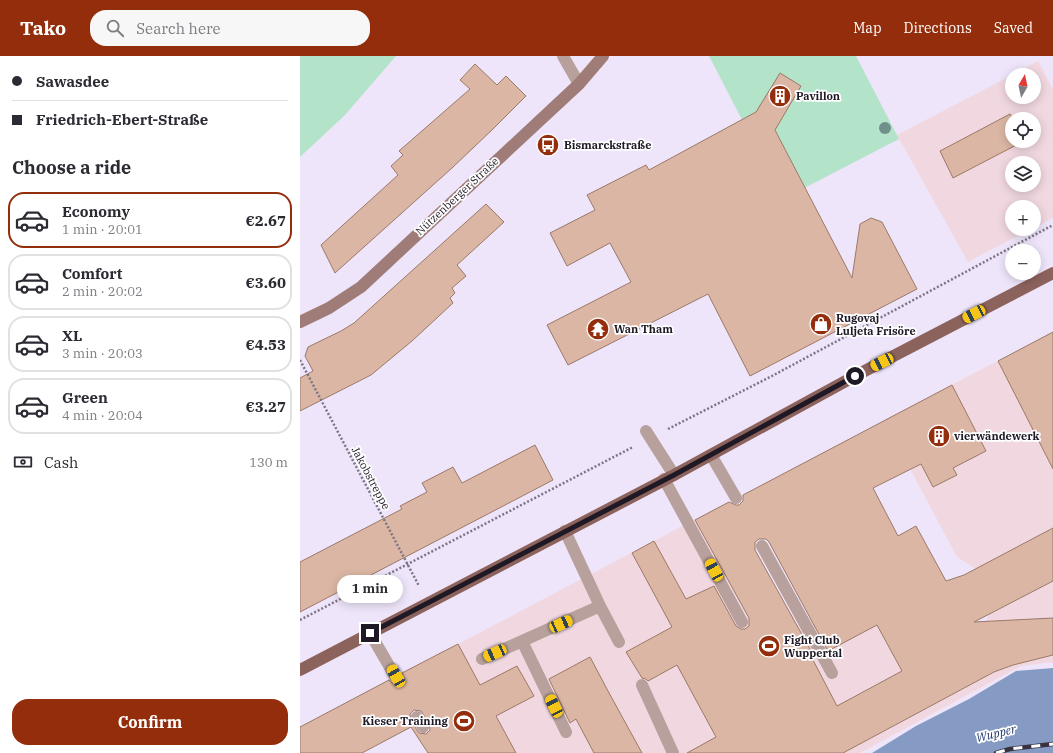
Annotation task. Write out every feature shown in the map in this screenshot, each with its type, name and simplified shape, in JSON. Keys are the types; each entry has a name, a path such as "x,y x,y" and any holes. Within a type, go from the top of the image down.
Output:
{"main road":[{"path":"300,670 711,455 855,376 1053,273"}],"street":[{"path":"563,56 579,84"},
{"name":"Nützenberger Straße","path":"300,322 328,308 361,287 579,84 603,56"},
{"path":"648,434 742,622"},
{"path":"711,455 736,498"},
{"path":"565,531 600,606 619,642"},
{"path":"762,546 832,673"},
{"path":"482,659 600,606"},
{"path":"370,633 396,676"},
{"path":"522,641 566,732"},
{"path":"642,685 673,753"}],"path":[{"path":"300,620 408,564 648,434 772,376 1053,226"},
{"name":"Jakobstreppe","path":"300,360 429,603"}],"shaded area":[{"path":"1038,61 1053,89 1053,218 1041,224 1041,200 1005,200 1005,236 1018,236 968,262 897,135 1005,79 1005,104 1041,104 1041,68 1025,68"},
{"path":"1053,332 1053,662 1021,666 860,753 442,753 401,674 728,502 795,626 860,593 979,642 993,601 976,569 957,557 884,420"}],"green space":[{"path":"300,56 396,56 345,115 300,157"},
{"path":"709,56 856,56 899,139 783,199"}],"water":[{"name":"Wupper","path":"1053,668 1053,753 872,753 916,726 969,699 1016,671"}],"building":[{"path":"475,64 497,85 506,76 526,96 452,168 335,273 321,245 398,175 391,166 403,155 399,151 470,89 460,80"},
{"path":"780,73 801,86 775,130 852,278 860,224 871,218 882,222 917,289 750,376 708,294 568,365 547,325 631,282 610,243 567,266 550,233 595,210 587,195 646,165 649,170 756,112"},
{"path":"1005,117 1005,148 1011,148 953,178 940,151"},
{"path":"486,204 504,222 457,265 466,276 452,288 455,293 450,298 453,303 412,341 371,375 300,411 300,378 313,371 305,356 308,347 354,323"},
{"path":"1053,332 1053,469 998,361"},
{"path":"952,385 986,451 953,468 957,475 933,487 921,464 873,488 898,536 916,526 946,581 964,575 1053,528 1053,581 974,622 1053,618 1053,655 1013,665 994,672 843,753 687,753 716,737 677,665 648,681 642,678 626,652 672,627 632,553 654,541 686,599 714,586 736,626 741,629 745,629 749,626 749,618 695,520 729,502 739,505 743,501 743,495","holes":["759,539 766,539 828,651 877,625 902,671 837,706 813,660 815,658 755,550 755,542"]},
{"path":"535,445 553,480 300,612 300,562 402,509 400,506 427,492 422,483 453,467 462,483"},
{"path":"458,644 480,685 517,666 534,696 496,716 516,753 428,753 411,727 362,753 300,753 300,727 389,680 392,683 398,683 402,679 402,673","holes":["414,710 421,711 429,723 430,730 426,734 419,733 411,721 410,714"]},
{"path":"590,657 642,753 594,753 576,719 570,723 549,679"}],"railway":[{"path":"996,753 1010,749 1053,744"}],"place":[{"name":"Pavillon","path":"780,96"},
{"name":"Bismarckstraße","path":"548,145"},
{"name":"Rugovaj Luljeta Frisöre","path":"821,324"},
{"name":"Wan Tham","path":"598,329"},
{"name":"vierwändewerk","path":"939,436"},
{"name":"Fight Club Wuppertal","path":"769,646"},
{"name":"Kieser Training","path":"464,721"}],"route":[{"path":"370,633 674,475 855,376"}]}
